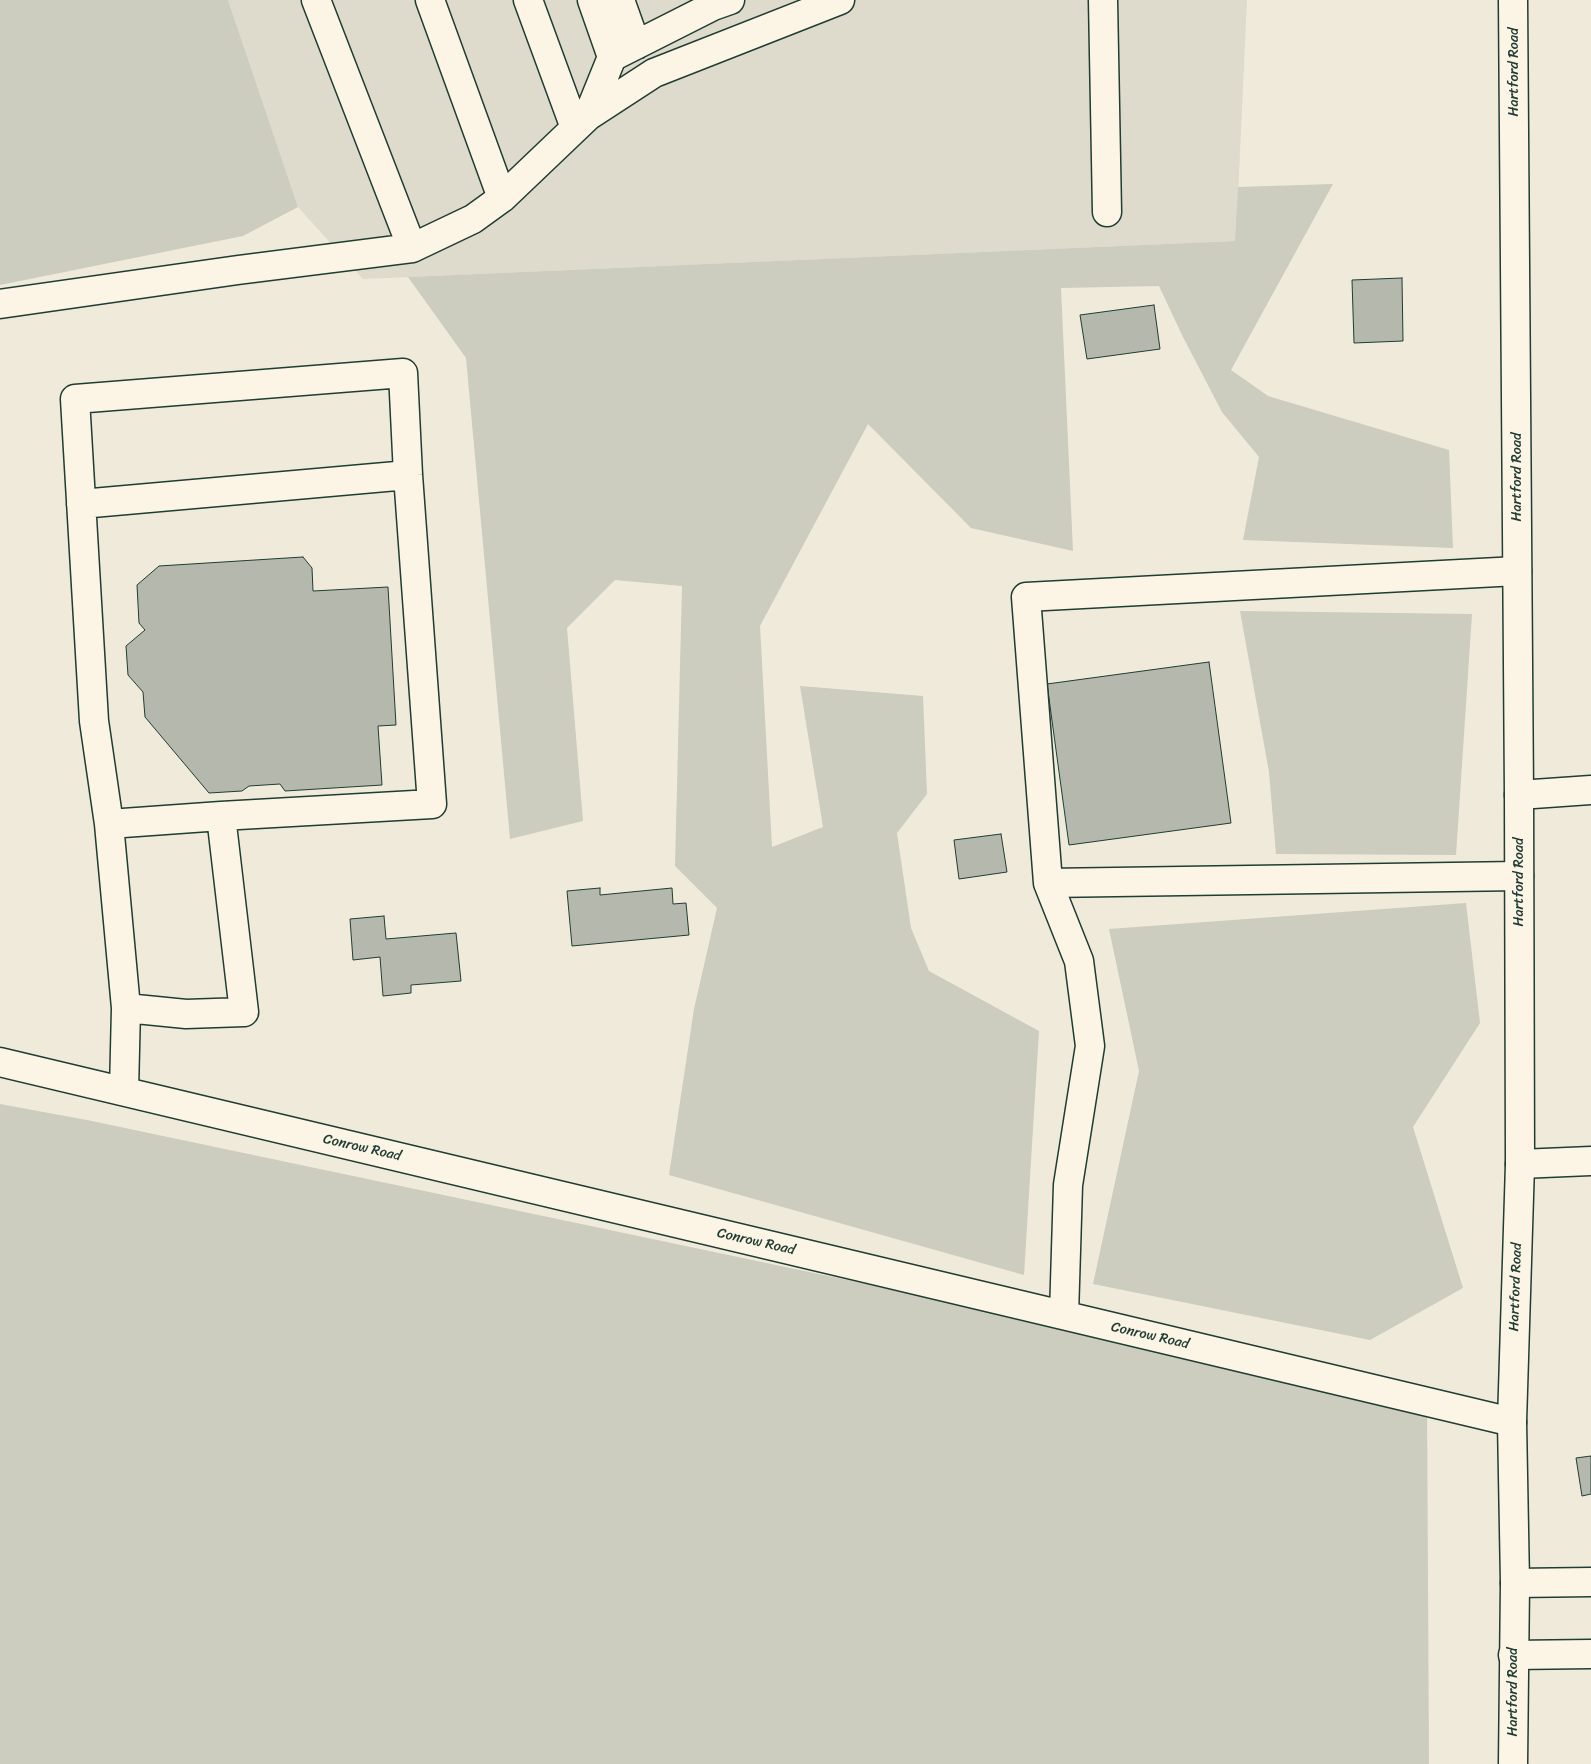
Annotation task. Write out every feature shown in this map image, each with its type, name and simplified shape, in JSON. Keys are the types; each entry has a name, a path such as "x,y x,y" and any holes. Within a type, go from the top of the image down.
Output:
{"main road":[{"path":"316,0 412,248"},
{"path":"430,0 502,198"},
{"path":"528,0 582,122"},
{"path":"592,0 612,57"},
{"path":"620,0 636,45"},
{"path":"582,122 612,57 714,6 730,0"},
{"path":"0,304 238,270 412,248 473,219 502,198 582,122 654,73 840,0"},
{"path":"1103,0 1107,212"},
{"name":"Hartford Road","path":"1513,0 1520,1164 1512,1422 1515,1583 1513,1764"},
{"path":"110,824 432,804 408,476 403,373 75,399 94,721 110,824 126,1008 124,1091"},
{"path":"81,504 408,476"},
{"path":"1064,1316 1068,1185 1090,1046 1079,961 1048,883 1026,597 1517,571"},
{"path":"1519,795 1591,790"},
{"path":"126,1008 186,1014 244,1012 221,816"},
{"path":"1048,883 1519,876"},
{"name":"Conrow Road","path":"0,1062 1512,1422"},
{"path":"1520,1164 1591,1160"},
{"path":"1515,1583 1591,1582"},
{"path":"1513,1655 1591,1654"}],"shaded area":[{"path":"0,0 228,0 298,207 243,236 0,285"},
{"path":"228,0 1247,0 1236,241 363,279 298,207"},
{"path":"1333,184 1231,370 1268,396 1449,450 1453,548 1243,540 1259,457 1222,412 1159,286 1061,288 1073,551 971,528 868,424 760,626 772,847 823,827 800,686 923,696 927,794 897,833 911,928 929,971 1039,1031 1024,1275 669,1175 694,1009 717,908 675,866 682,586 615,580 567,628 583,821 510,839 466,358 408,277 1235,241 1238,187"},
{"path":"1240,611 1472,614 1456,855 1276,854 1269,772"},
{"path":"1466,903 1480,1023 1413,1127 1463,1288 1370,1340 1093,1284 1139,1071 1109,929"},
{"path":"0,1104 87,1120 1427,1402 1429,1764 0,1764"}],"building":[{"path":"1402,278 1403,341 1354,343 1352,280"},
{"path":"1154,305 1160,349 1087,359 1080,315"},
{"path":"303,557 312,568 313,591 388,587 396,725 378,726 382,785 285,791 280,784 249,786 242,791 209,793 145,717 143,692 128,675 126,646 145,630 139,623 137,585 159,566"},
{"path":"1209,662 1231,823 1069,845 1047,684"},
{"path":"1001,834 1007,872 959,879 954,840"},
{"path":"600,888 600,895 672,888 673,904 686,903 689,935 572,946 567,891"},
{"path":"384,916 386,939 456,933 461,981 411,985 411,993 383,996 380,957 353,960 350,919"},
{"path":"1591,1456 1591,1494 1582,1496 1576,1458"}]}
